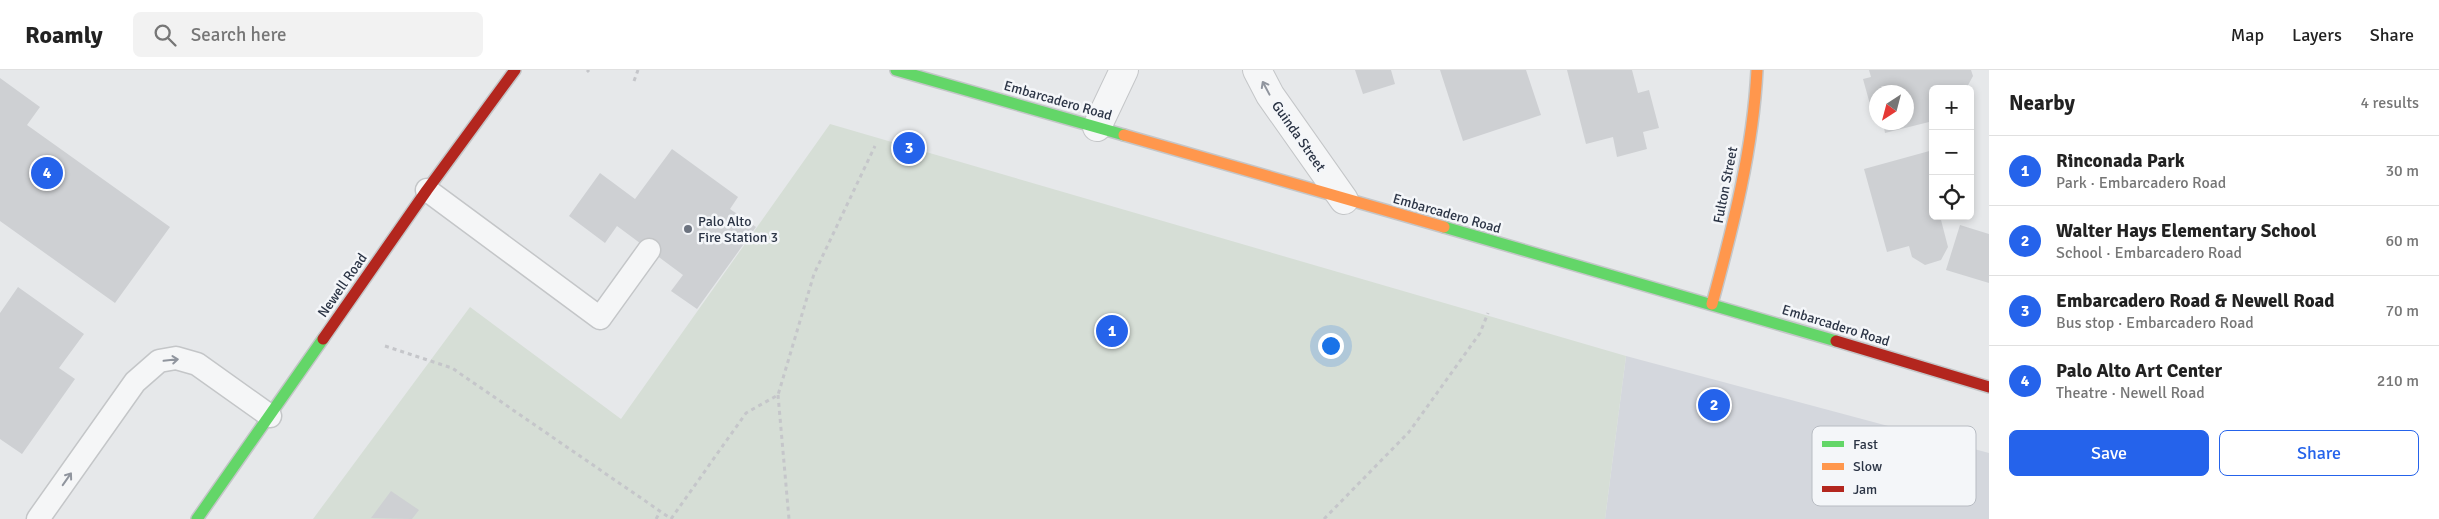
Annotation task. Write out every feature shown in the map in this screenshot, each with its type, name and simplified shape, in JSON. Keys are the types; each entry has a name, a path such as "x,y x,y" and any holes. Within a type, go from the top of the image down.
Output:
{"main road":[{"name":"Newell Road","path":"197,519 427,190 515,70"},
{"name":"Embarcadero Road","path":"896,70 1712,304 1989,387"},
{"name":"Fulton Street","path":"1712,304 1737,212 1756,101 1757,70"}],"street":[{"path":"1098,127 1124,70"},
{"name":"Guinda Street","path":"1257,70 1270,95 1344,200"}],"lane":[{"path":"427,190 600,318 649,250"},
{"path":"38,519 135,382 159,361 176,358 197,364 270,416"}],"path":[{"path":"634,81 638,70"},
{"path":"789,519 778,395 814,274 874,146"},
{"path":"1324,519 1409,432 1480,332 1488,313"},
{"path":"385,346 452,368 671,519 746,413 778,395"},
{"path":"656,519 660,512"}],"shaded area":[{"path":"830,124 1626,356 1605,519 313,519 470,307 621,419"},
{"path":"1626,356 1888,426 1812,426 1812,506 1976,506 1976,450 1989,453 1989,519 1605,519"}],"building":[{"path":"1355,70 1391,70 1395,84 1363,94"},
{"path":"1440,70 1526,70 1541,115 1463,141"},
{"path":"1567,70 1632,70 1638,93 1649,90 1659,128 1643,132 1647,149 1617,157 1613,137 1586,144"},
{"path":"1869,70 1971,70 1973,76 1968,85 1929,85 1929,122 1914,126 1914,85 1869,85 1869,101 1863,79 1871,77"},
{"path":"0,78 40,107 27,125 170,227 115,303 0,221"},
{"path":"1884,130 1897,130 1885,133"},
{"name":"Palo Alto Fire Station 3","path":"672,149 738,197 730,209 756,227 697,309 671,291 683,275 617,226 605,243 569,216 600,173 635,199"},
{"path":"1929,151 1929,220 1941,220 1948,247 1941,260 1925,265 1912,257 1909,246 1887,252 1864,169"},
{"path":"1960,225 1989,234 1989,283 1946,270"},
{"path":"18,287 84,334 59,368 75,379 22,454 0,439 0,313"},
{"path":"391,491 419,510 412,519 371,518"}],"traffic: fast":[{"path":"896,70 1124,135"},
{"path":"1444,227 1836,341"},
{"path":"197,519 323,339"}],"traffic: slow":[{"path":"1712,304 1747,159 1757,70"},
{"path":"1124,135 1444,227"}],"traffic: jam":[{"path":"323,339 427,190 515,70"},
{"path":"1836,341 1989,387"}],"place":[{"name":"Embarcadero Road & Newell Road","path":"909,148"},
{"name":"Palo Alto Art Center","path":"47,173"},
{"name":"Palo Alto Fire Station 3","path":"688,229"},
{"name":"Rinconada Park","path":"1112,331"},
{"name":"Walter Hays Elementary School","path":"1714,405"}]}
